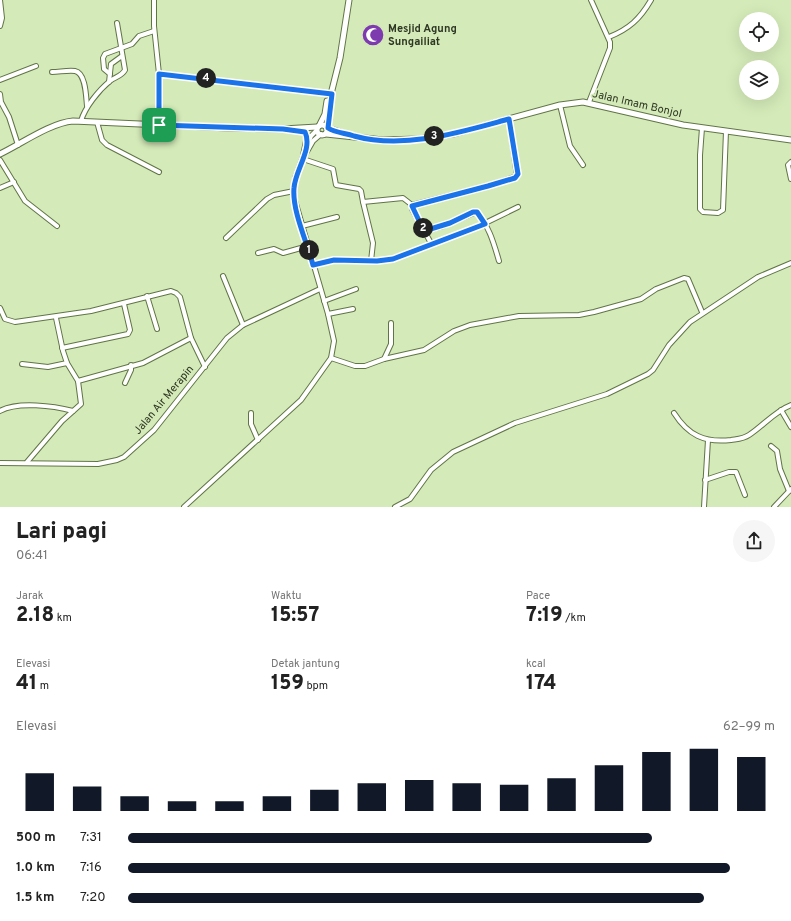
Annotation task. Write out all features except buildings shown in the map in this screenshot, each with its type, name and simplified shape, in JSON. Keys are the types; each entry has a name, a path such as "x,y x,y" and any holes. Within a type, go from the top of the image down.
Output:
{"main road":[{"path":"321,130 330,94 346,0"},
{"path":"321,130 330,94 349,0"},
{"name":"Jalan Imam Bonjol","path":"0,154 66,122 81,121 321,130 361,138 419,138 453,134 560,105 589,102 656,120 791,140"},
{"name":"Jalan Imam Bonjol","path":"283,129 305,132 321,130"},
{"path":"303,156 307,139 305,132"}],"street":[{"path":"0,0 2,18 0,26"},
{"path":"154,0 154,32 159,74 159,125"},
{"path":"589,102 610,48 609,37 591,0"},
{"path":"609,37 634,24 651,0"},
{"path":"81,121 87,106 109,82 124,73 125,69 117,23"},
{"path":"110,74 105,71 103,58 106,54 132,44 137,37 154,32"},
{"path":"109,82 111,64 122,56"},
{"path":"0,80 36,66"},
{"path":"52,72 75,71 78,73 83,79 87,106"},
{"path":"159,74 330,94"},
{"path":"0,94 1,102 9,117 18,145"},
{"path":"560,105 570,146 583,165"},
{"path":"412,205 488,186 517,176 509,119"},
{"path":"97,122 102,140 107,145 159,172"},
{"path":"702,128 699,195 700,209 703,212 718,213 723,210 726,131"},
{"path":"184,507 306,394 331,358 333,347 332,329 302,226 294,191 295,178 311,136 321,130"},
{"path":"303,156 333,169 336,185 359,189 362,192 373,243 371,261"},
{"path":"0,160 26,203 57,226"},
{"path":"791,162 788,164 791,179"},
{"path":"0,188 14,182"},
{"path":"226,238 270,197 294,191"},
{"path":"363,202 404,198 412,205 412,209 432,246"},
{"path":"313,265 334,260 371,261 393,259 432,246 485,224 518,207"},
{"path":"424,231 450,223 473,212 477,212 494,242 499,261"},
{"path":"302,226 336,217"},
{"path":"258,253 274,249 283,252 308,246"},
{"path":"395,507 410,499 431,470 453,452 515,423 607,394 648,374 653,370 676,337 702,312 758,277 791,263"},
{"path":"223,276 243,324"},
{"path":"331,358 362,367 384,359 424,350 454,331 470,325 519,316 579,315 594,312 641,299 656,289 684,278 689,281 692,286 702,312"},
{"name":"Jalan Air Merapin","path":"0,463 27,462 98,464 124,457 154,430 227,338 243,324 320,289"},
{"path":"324,301 356,289"},
{"path":"0,308 4,319 12,322 56,318 124,304 166,291 178,294 191,338 205,367"},
{"path":"147,296 157,329"},
{"path":"62,348 128,334 130,330 124,304"},
{"path":"328,314 353,308"},
{"path":"27,462 73,410 81,404 78,381 67,363 62,348 56,318"},
{"path":"384,359 391,344 391,324"},
{"path":"78,381 131,365 143,363 191,338"},
{"path":"22,364 48,367 67,363"},
{"path":"125,383 131,370 131,365"},
{"path":"674,412 682,425 690,433 708,440 718,441 744,438 791,404"},
{"path":"0,410 12,407 39,406 73,410"},
{"path":"781,410 791,427"},
{"path":"251,413 251,424 258,440"},
{"path":"703,507 708,440"},
{"path":"770,446 777,451 780,469 790,490 774,507"},
{"path":"705,480 736,472 745,495"}],"place":[{"name":"Mesjid Agung Sungailiat","path":"373,35"}],"route":[{"path":"159,74 191,76 332,94 327,128 336,132 361,138 401,140 453,134 509,119 518,174 515,178 504,182 412,205 412,209 424,231 450,223 473,212 477,212 485,224 432,246 393,259 383,261 334,260 313,265 294,197 295,178 304,157 306,146 307,139 305,132 283,129 159,125 159,74"}]}
